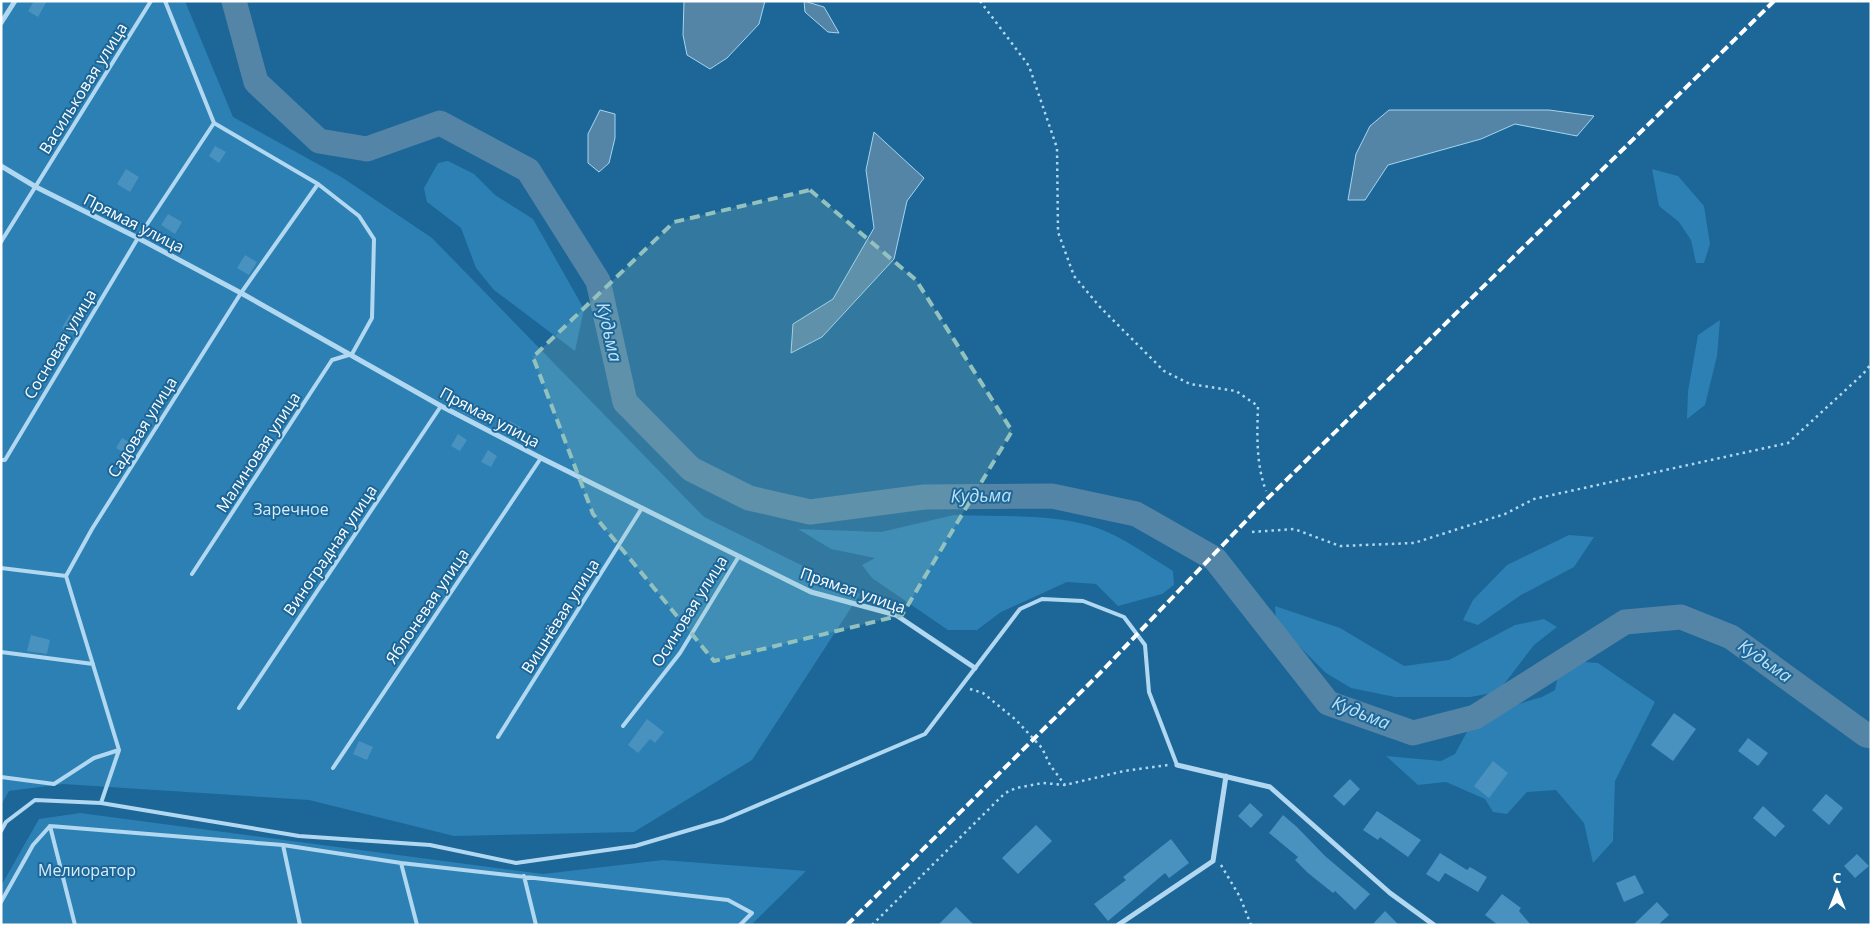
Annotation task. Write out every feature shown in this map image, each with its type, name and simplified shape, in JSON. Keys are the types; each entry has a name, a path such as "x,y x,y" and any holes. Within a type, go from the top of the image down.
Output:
{"street":[{"path":"1,23 15,1"},
{"name":"Прямая улица","path":"1,166 36,187 138,238 241,293 441,406 541,458 811,592 896,615 975,668"},
{"path":"1177,765 1270,787 1390,894 1434,925"},
{"path":"1118,925 1214,861 1226,776"}],"lane":[{"name":"Васильковая улица","path":"1,242 151,1"},
{"path":"165,1 214,123 318,184 359,216 374,239 372,318 352,354"},
{"name":"Сосновая улица","path":"1,460 5,460 138,238 214,123"},
{"name":"Садовая улица","path":"66,576 92,529 241,293 318,184"},
{"name":"Малиновая улица","path":"192,574 332,360 352,354"},
{"name":"Виноградная улица","path":"239,708 441,406"},
{"name":"Яблоневая улица","path":"333,768 541,458"},
{"name":"Вишнёвая улица","path":"498,737 642,508"},
{"name":"Осиновая улица","path":"624,726 680,653 739,556"},
{"path":"1,568 66,576 119,750 101,803"},
{"path":"1,831 6,822 35,800 101,803 299,836 430,845 516,863 635,846 723,820 925,734 1020,609 1042,600 1083,601 1124,616 1145,646 1149,692 1177,765"},
{"path":"1,652 93,664"},
{"path":"1,777 54,784 94,758 119,750"},
{"path":"50,826 283,844 401,863 728,900 752,913 740,925"},
{"path":"1,902 33,844 50,826"},
{"path":"50,826 75,925"},
{"path":"283,844 300,925"},
{"path":"401,863 418,925"},
{"path":"524,876 536,925"}],"path":[{"path":"980,1 1028,66 1057,148 1058,232 1074,276 1100,307 1164,371 1190,384 1236,391 1258,406 1257,444 1261,476 1266,491"},
{"path":"1252,532 1294,529 1340,546 1414,544 1505,514 1534,499 1788,443 1863,374 1871,364"},
{"path":"961,687 983,693 1016,720 1042,748 1050,765 1065,785"},
{"path":"872,925 1005,793 1016,788 1043,783 1065,785 1124,772 1177,765"},
{"path":"1214,861 1222,866 1240,897 1251,925"}],"highlighted area":[{"path":"810,190 916,280 1012,431 902,615 714,661 593,514 533,357 674,222"}],"green space":[{"name":"Заречное","path":"1,1 185,1 233,117 343,178 432,238 704,517 860,594 752,760 634,832 454,836 309,800 63,784 9,791 1,805"},
{"path":"448,161 474,174 495,195 533,219 584,309 575,351 494,290 476,268 461,228 427,202 424,188 438,163"},
{"path":"1652,169 1678,176 1704,206 1710,244 1704,263 1696,263 1691,240 1679,222 1659,206"},
{"path":"1720,320 1717,356 1705,405 1687,419 1688,391 1698,335"},
{"path":"954,515 1047,518 1066,520 1100,529 1128,543 1173,571 1174,585 1162,594 1118,606 1096,584 1067,582 1001,612 977,630 948,630 872,578 862,565 875,558 831,549 798,529 881,532"},
{"path":"1569,535 1594,537 1574,567 1521,595 1478,625 1463,620 1473,600 1507,565"},
{"path":"1275,606 1340,628 1404,666 1449,660 1515,625 1544,619 1557,627 1534,645 1498,692 1470,697 1395,697 1351,688 1326,673 1284,631 1276,620"},
{"path":"1584,662 1598,663 1655,702 1615,781 1613,841 1593,863 1584,823 1556,790 1527,792 1507,814 1493,812 1485,799 1446,782 1418,785 1386,756 1441,761 1455,754 1475,717 1542,697 1555,690 1558,675"},
{"name":"Мелиоратор","path":"80,813 543,874 663,860 806,871 751,925 1,925 1,886 39,819"}],"shaded area":[{"path":"684,1 765,1 759,24 727,58 710,69 687,55 683,35"},
{"path":"804,1 824,7 839,33 828,32 805,12"},
{"path":"600,110 615,114 615,138 609,163 599,172 588,163 588,134"},
{"path":"1389,110 1549,110 1594,116 1577,136 1515,124 1481,139 1388,165 1365,200 1348,200 1356,154 1370,126"},
{"path":"874,132 924,178 907,201 894,259 822,337 791,353 793,324 833,299 874,228 866,170"}],"building":[{"path":"34,1 47,1 38,17 28,11"},
{"path":"215,146 226,152 219,163 209,156"},
{"path":"126,169 139,177 130,192 117,184"},
{"path":"168,214 182,222 175,234 161,225"},
{"path":"245,255 257,262 249,275 237,268"},
{"path":"70,314 81,321 73,334 62,328"},
{"path":"468,401 478,407 472,417 462,412"},
{"path":"510,421 522,428 515,439 503,433"},
{"path":"458,434 467,440 460,451 451,446"},
{"path":"122,438 136,446 130,456 116,448"},
{"path":"488,450 497,456 491,467 481,462"},
{"path":"31,635 50,640 47,654 27,651"},
{"path":"1674,713 1696,729 1673,761 1651,745"},
{"path":"647,719 664,732 655,743 650,739 638,753 628,745"},
{"path":"1748,738 1768,753 1758,766 1738,751"},
{"path":"359,741 373,747 367,760 353,754"},
{"path":"1493,761 1508,773 1489,798 1474,786"},
{"path":"1350,779 1360,789 1344,806 1333,796"},
{"path":"1826,794 1843,808 1829,825 1812,810"},
{"path":"1250,803 1263,815 1251,828 1238,816"},
{"path":"1763,806 1785,826 1775,837 1753,818"},
{"path":"1377,811 1421,840 1408,857 1380,837 1378,840 1363,830"},
{"path":"1283,815 1325,856 1370,894 1355,910 1335,891 1333,893 1308,873 1295,860 1298,857 1269,833"},
{"path":"1036,825 1052,841 1018,874 1002,858"},
{"path":"1171,839 1189,863 1169,878 1165,873 1108,921 1094,904 1126,880 1123,877"},
{"path":"1440,853 1467,870 1470,867 1487,877 1478,892 1445,873 1439,882 1426,874"},
{"path":"1857,854 1869,866 1855,878 1844,866"},
{"path":"1635,875 1644,893 1624,902 1616,883"},
{"path":"1502,894 1521,908 1519,911 1531,925 1498,925 1485,915"},
{"path":"1657,902 1669,915 1658,925 1633,925"},
{"path":"956,907 974,925 938,925"},
{"path":"1385,911 1399,925 1372,925"}],"waterway":[{"name":"Кудьма","path":"234,1 256,82 319,141 367,149 440,123 528,170 598,281 625,402 691,469 749,498 810,512 924,497 1052,496 1136,514 1215,559 1328,703 1413,733 1475,717 1625,622 1681,617 1731,637 1866,735 1871,736"}],"railway":[{"path":"847,925 1100,673 1266,500 1774,1"}]}
